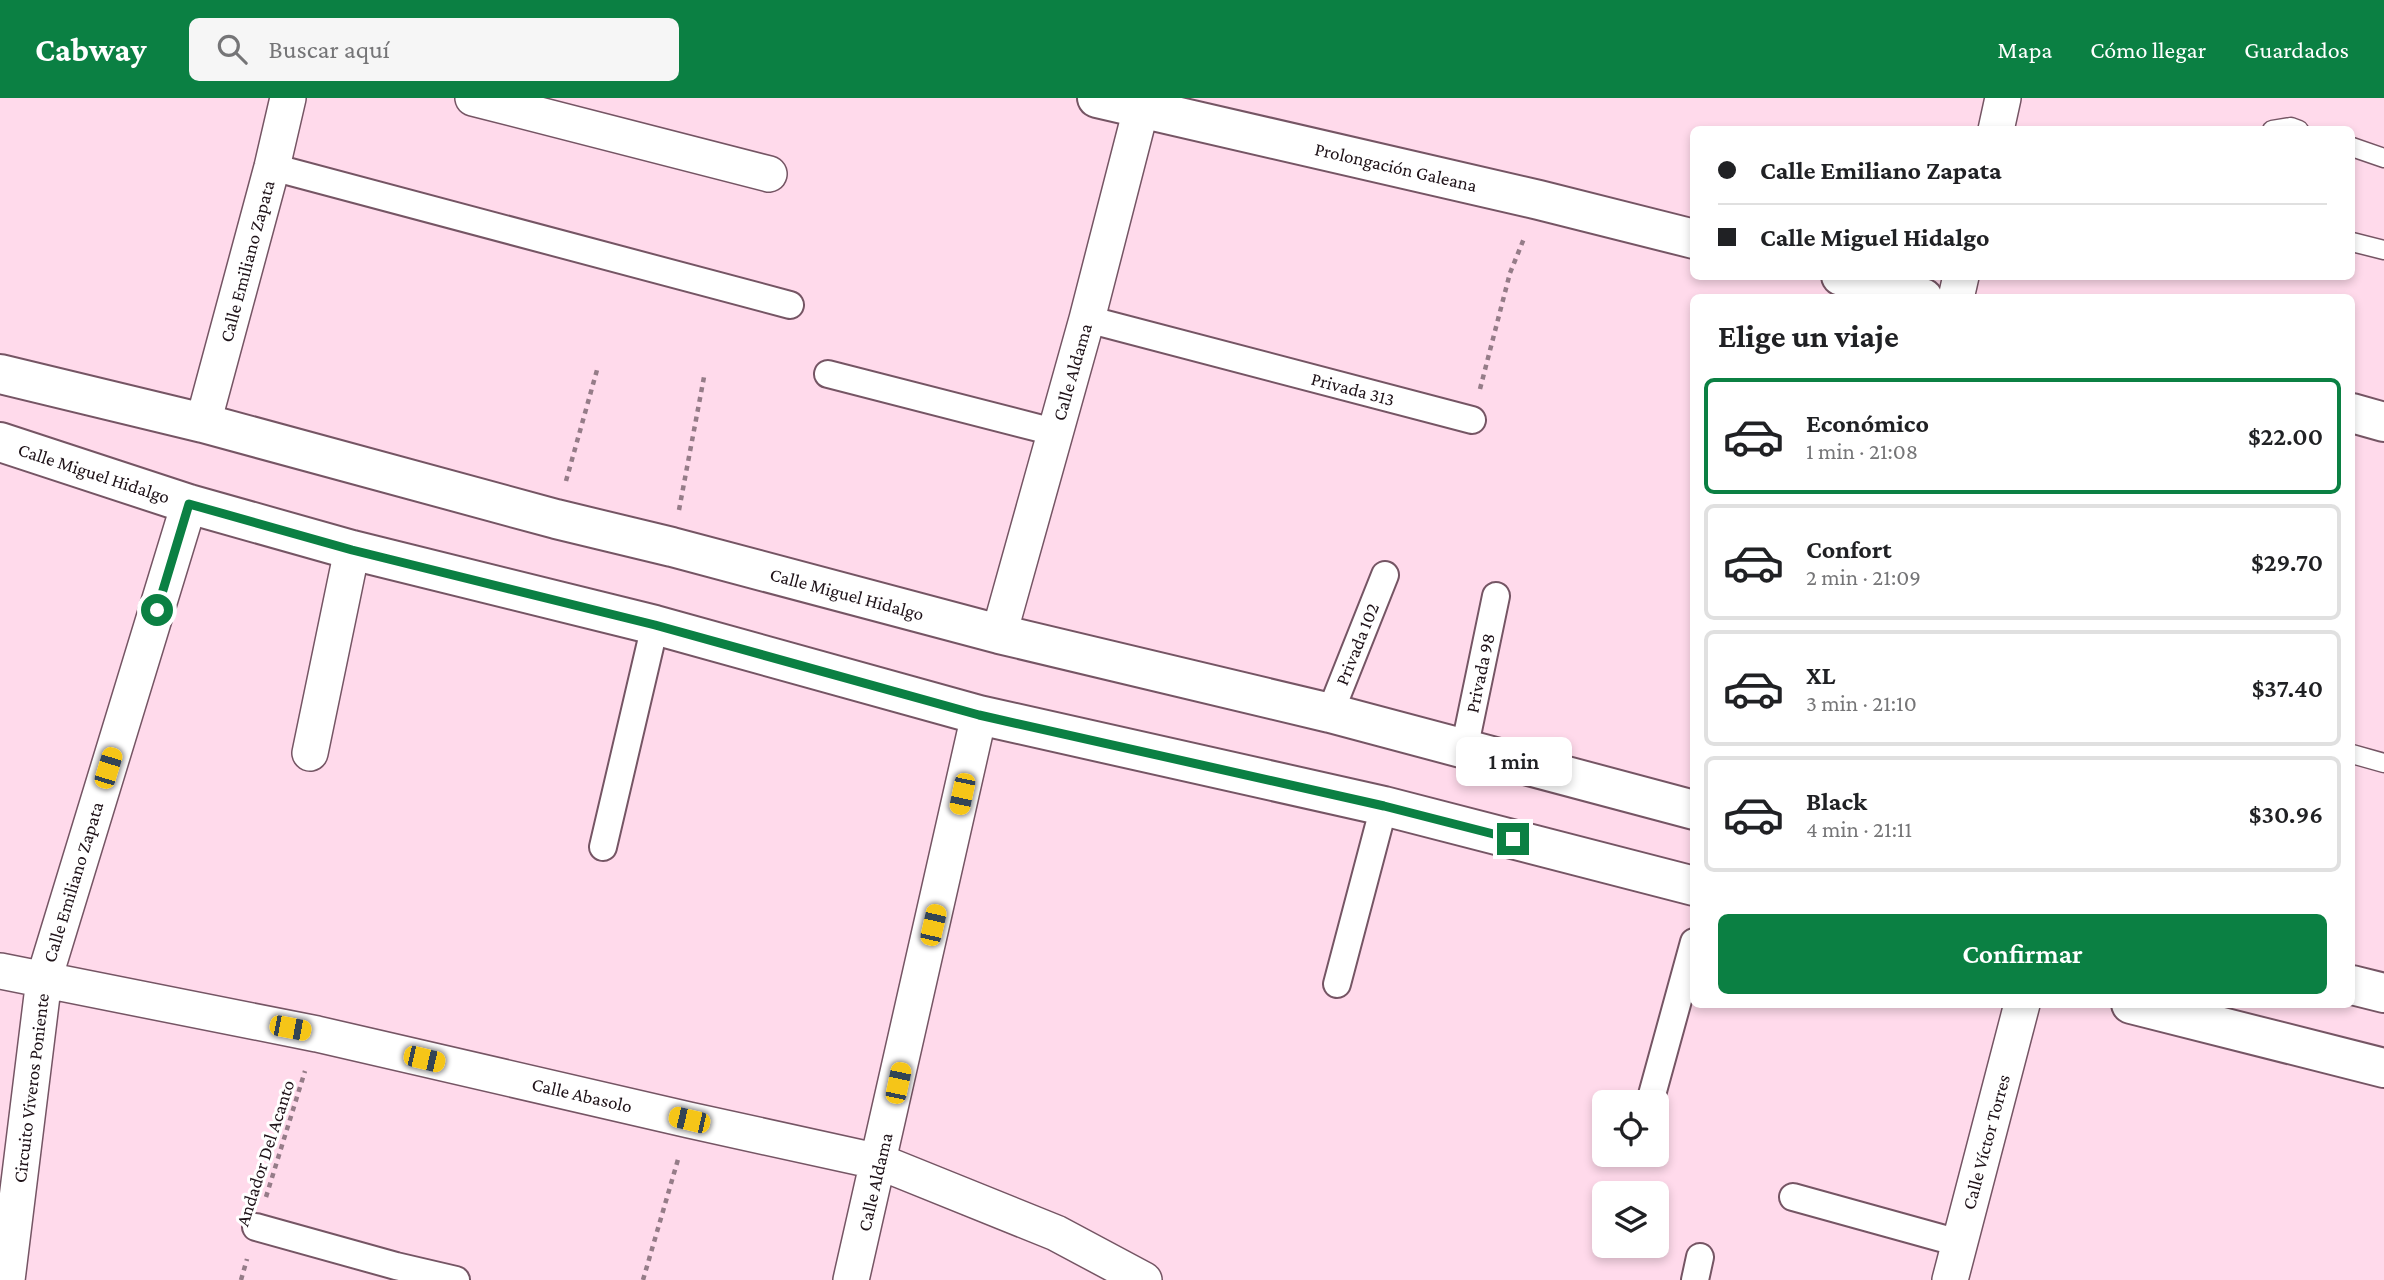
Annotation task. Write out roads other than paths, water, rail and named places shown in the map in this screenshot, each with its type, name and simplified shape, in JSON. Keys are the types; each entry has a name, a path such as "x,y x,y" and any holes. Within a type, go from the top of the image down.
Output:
{"main road":[{"name":"Prolongación Galeana","path":"1097,98 1690,238"},
{"path":"1856,280 1908,294"},
{"name":"Calle Miguel Hidalgo","path":"0,374 203,423 556,519 999,634 1329,713 1690,809"},
{"path":"2355,414 2384,422"},
{"name":"Calle Miguel Hidalgo","path":"0,443 189,504 352,550 655,625 979,715 1384,806 1690,885"},
{"path":"2355,986 2384,993"},
{"path":"2147,1008 2384,1068"}],"street":[{"name":"Calle Emiliano Zapata","path":"203,423 288,98"},
{"path":"473,98 769,174"},
{"path":"1997,126 2003,98"},
{"name":"Calle Aldama","path":"999,634 1087,319 1141,109"},
{"path":"272,167 790,305"},
{"name":"Privada 313","path":"1087,319 1472,420"},
{"path":"828,374 1054,432"},
{"name":"Calle Emiliano Zapata","path":"44,979 189,504"},
{"path":"310,753 352,550"},
{"name":"Privada 102","path":"1329,713 1385,575"},
{"name":"Privada 98","path":"1464,750 1496,596"},
{"path":"603,847 655,625"},
{"name":"Calle Aldama","path":"852,1280 979,715"},
{"path":"1337,984 1384,806"},
{"path":"1653,1090 1690,957"},
{"name":"Calle Abasolo","path":"0,971 317,1034 880,1162 1056,1233 1144,1280"},
{"name":"Circuito Viveros Poniente","path":"7,1280 44,979"},
{"name":"Calle Víctor Torres","path":"1950,1280 2021,1008"},
{"path":"1793,1197 1959,1243"},
{"path":"256,1227 394,1273 456,1280"}],"lane":[{"path":"2355,148 2384,158"},
{"path":"2355,243 2384,250"},
{"path":"2355,755 2384,763"}]}
